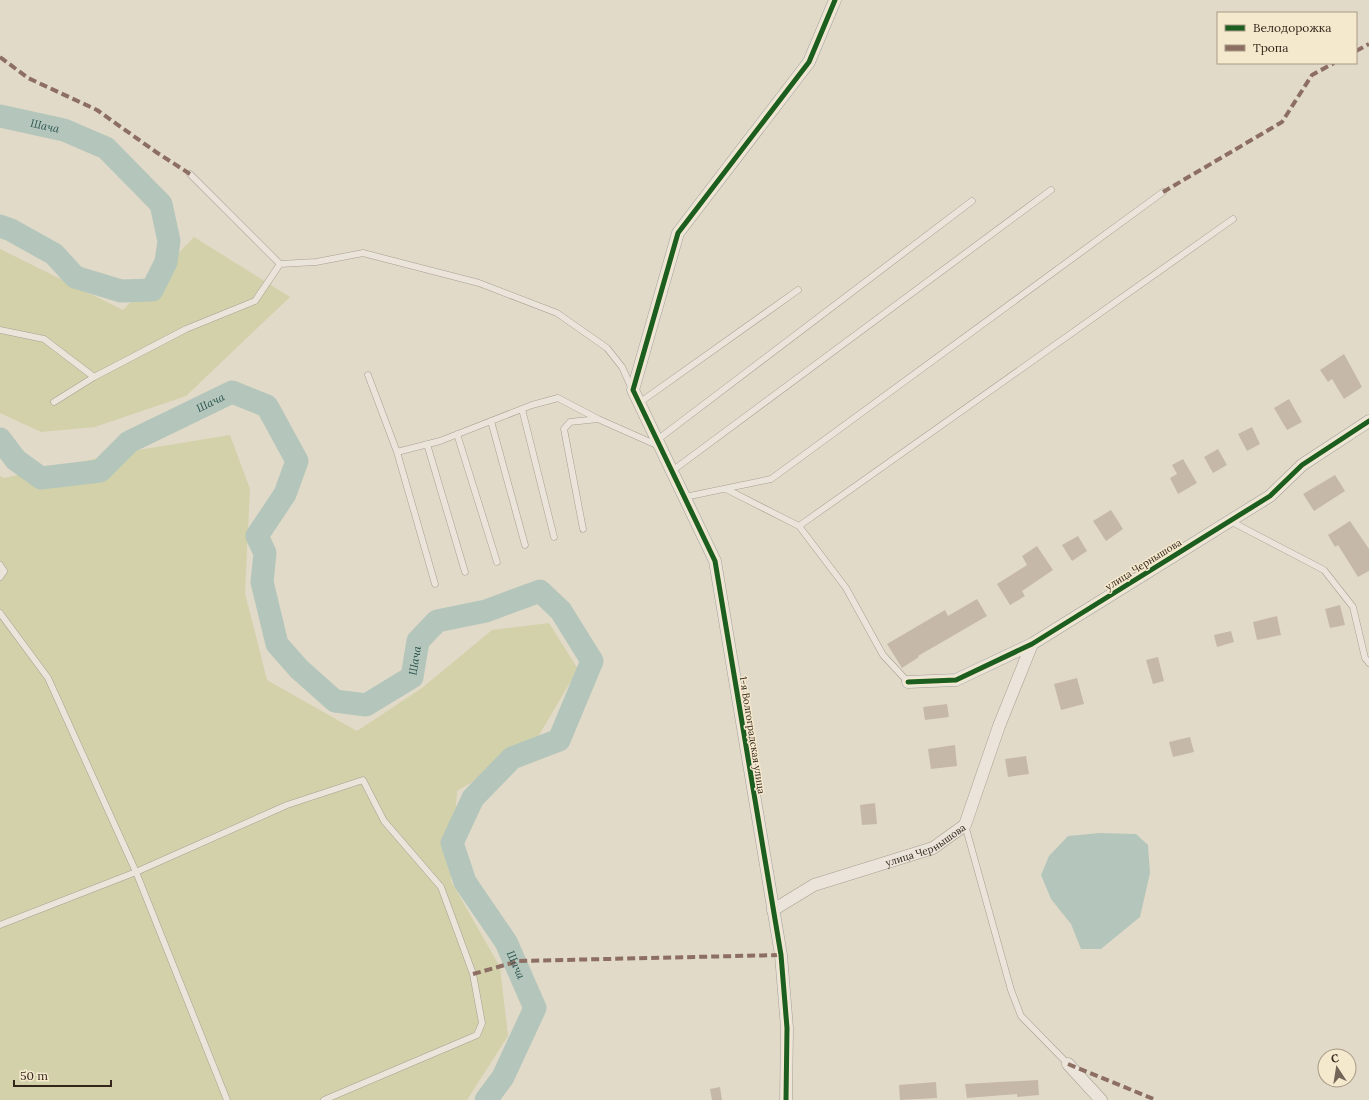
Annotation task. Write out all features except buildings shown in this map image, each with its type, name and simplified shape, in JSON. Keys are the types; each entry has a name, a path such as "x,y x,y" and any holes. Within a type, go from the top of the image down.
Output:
{"street":[{"path":"633,390 678,233 809,62 835,0"},
{"name":"1-я Волгоградская улица","path":"633,390 715,561 781,955 788,1028 786,1100"},
{"name":"улица Чернышова","path":"908,682 956,680 1032,644 1270,496 1302,465 1369,421"},
{"name":"улица Чернышова","path":"774,910 814,885 933,848 965,825 999,726 1032,644"},
{"path":"1068,1064 1101,1100"}],"lane":[{"path":"190,174 280,264 316,262 363,253 479,283 557,313 607,348 622,367 633,390"},
{"path":"672,470 1051,190"},
{"path":"685,498 771,479 1163,192"},
{"path":"397,452 457,434 522,409 558,398 598,419 659,443 972,201"},
{"path":"799,526 1234,219"},
{"path":"54,402 94,377 186,329 255,301 280,264"},
{"path":"639,403 798,290"},
{"path":"0,330 44,339 94,377"},
{"path":"368,375 397,452 435,584"},
{"path":"522,409 554,537"},
{"path":"583,530 564,429 570,422 598,419"},
{"path":"491,421 525,545"},
{"path":"457,434 497,562"},
{"path":"426,444 465,572"},
{"path":"726,489 799,526 846,588 883,655 908,682"},
{"path":"1230,521 1324,570 1353,607 1365,658 1369,663"},
{"path":"0,565 4,571 0,577"},
{"path":"0,614 48,678 136,872 227,1100"},
{"path":"0,925 136,872 288,805 363,780 384,821 441,886 473,974 482,1023 477,1035 324,1100"},
{"path":"965,825 1011,990 1021,1016 1068,1064"}],"green space":[{"path":"194,237 290,297 186,396 95,427 41,432 0,413 0,249 123,310"},
{"path":"230,435 250,489 245,593 267,680 357,731 422,688 492,630 549,623 578,669 532,747 457,791 451,881 500,967 508,1036 467,1100 0,1100 0,476 4,478 132,451"}],"shaded area":[{"path":"1100,833 1136,834 1148,845 1150,873 1140,917 1101,949 1081,949 1071,924 1051,899 1041,875 1049,856 1068,836"}],"waterway":[{"name":"Шача","path":"0,116 64,130 106,148 161,204 169,241 166,262 152,290 121,291 75,277 54,254 11,230 0,226"},
{"name":"Шача","path":"0,439 16,460 41,478 100,471 129,442 232,392 267,406 297,461 285,494 257,536 265,553 262,582 277,644 299,669 335,701 366,705 412,677 418,641 437,621 486,611 540,591 561,611 592,661 559,740 512,758 473,798 452,843 465,882 506,942 535,1008 503,1077 486,1100"}],"marked path":[{"path":"1357,50 1369,44"},
{"path":"0,57 28,78 97,110 190,174"},
{"path":"1163,192 1282,122 1312,75 1332,64"},
{"path":"473,974 519,961 781,955"},
{"path":"1068,1064 1156,1100"}],"cycle path":[{"path":"786,1100 787,1028 781,955 715,561 633,390 678,233 809,62 835,0"},
{"path":"908,682 956,680 1032,644 1270,496 1302,465 1369,421"}]}
